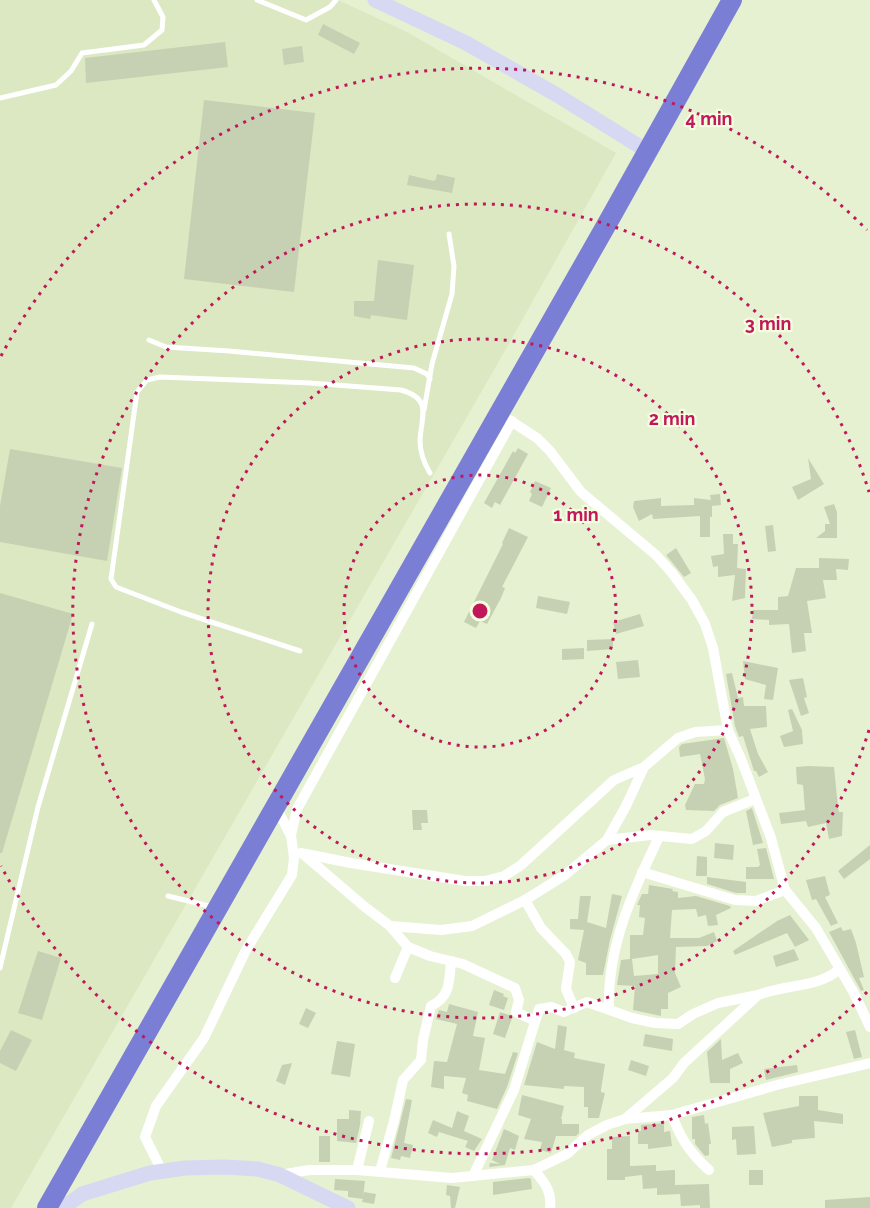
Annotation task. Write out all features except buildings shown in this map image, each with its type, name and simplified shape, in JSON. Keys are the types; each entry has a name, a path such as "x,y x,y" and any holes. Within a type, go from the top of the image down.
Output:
{"highway":[{"path":"46,1208 276,807 505,417 647,151 732,0"}],"street":[{"path":"375,0 466,43 557,95 647,151"},
{"path":"162,1171 145,1137 156,1106 204,1038 246,950 292,875 294,858 291,835 297,809 505,417 537,438 550,451 581,492 656,555 692,600 705,624 713,648 728,730 771,838 785,890 816,928 870,1027"},
{"path":"301,853 454,880 485,881 504,876 520,866 614,780 644,767 678,738 695,732 728,730"},
{"path":"390,926 441,930 472,926 525,900 565,875 607,840 644,767"},
{"path":"607,840 650,835 692,838 706,831 723,812 755,799"},
{"path":"276,807 301,853 390,926 408,946 462,964 515,988 519,1000 516,1012 535,1021"},
{"path":"609,1009 609,991 621,923 659,837"},
{"path":"642,872 735,900 756,901 785,890"},
{"path":"525,900 541,928 566,954 570,962 566,989 574,1008"},
{"path":"395,978 408,946"},
{"path":"380,1171 394,1121 402,1080 421,1060 431,1006 441,1001 446,993 451,961"},
{"path":"473,1176 514,1089 539,1009 551,1007 564,1012 587,1002 632,1018 655,1023 678,1024 693,1014 718,1003 823,979 832,976 839,969"},
{"path":"625,1119 673,1078 684,1063 758,995"},
{"path":"280,1175 309,1170 357,1170 452,1178 534,1170 567,1154 588,1135 625,1119 672,1115 777,1085 870,1063"},
{"path":"672,1115 678,1132 689,1151 709,1170"},
{"path":"357,1170 369,1121"},
{"path":"63,1208 82,1194 162,1171 224,1167 258,1169 280,1175 348,1208"},
{"path":"534,1170 548,1185 550,1208"}],"lane":[{"path":"0,98 56,85 71,71 82,53 144,45 162,30 163,17 154,0"},
{"path":"257,0 306,20 330,7 336,0"},
{"path":"430,473 421,453 420,442 430,379 452,294 454,266 450,234"},
{"path":"148,340 166,347 414,368 427,374 430,379"},
{"path":"300,651 181,612 116,586 111,579 137,392 147,380 160,376 310,383 401,390 421,401 424,411"},
{"path":"0,968 38,807 92,624"},
{"path":"168,896 218,908"}],"shaded area":[{"path":"0,0 338,0 407,32 616,153 498,363 11,1208 0,1208"}]}
